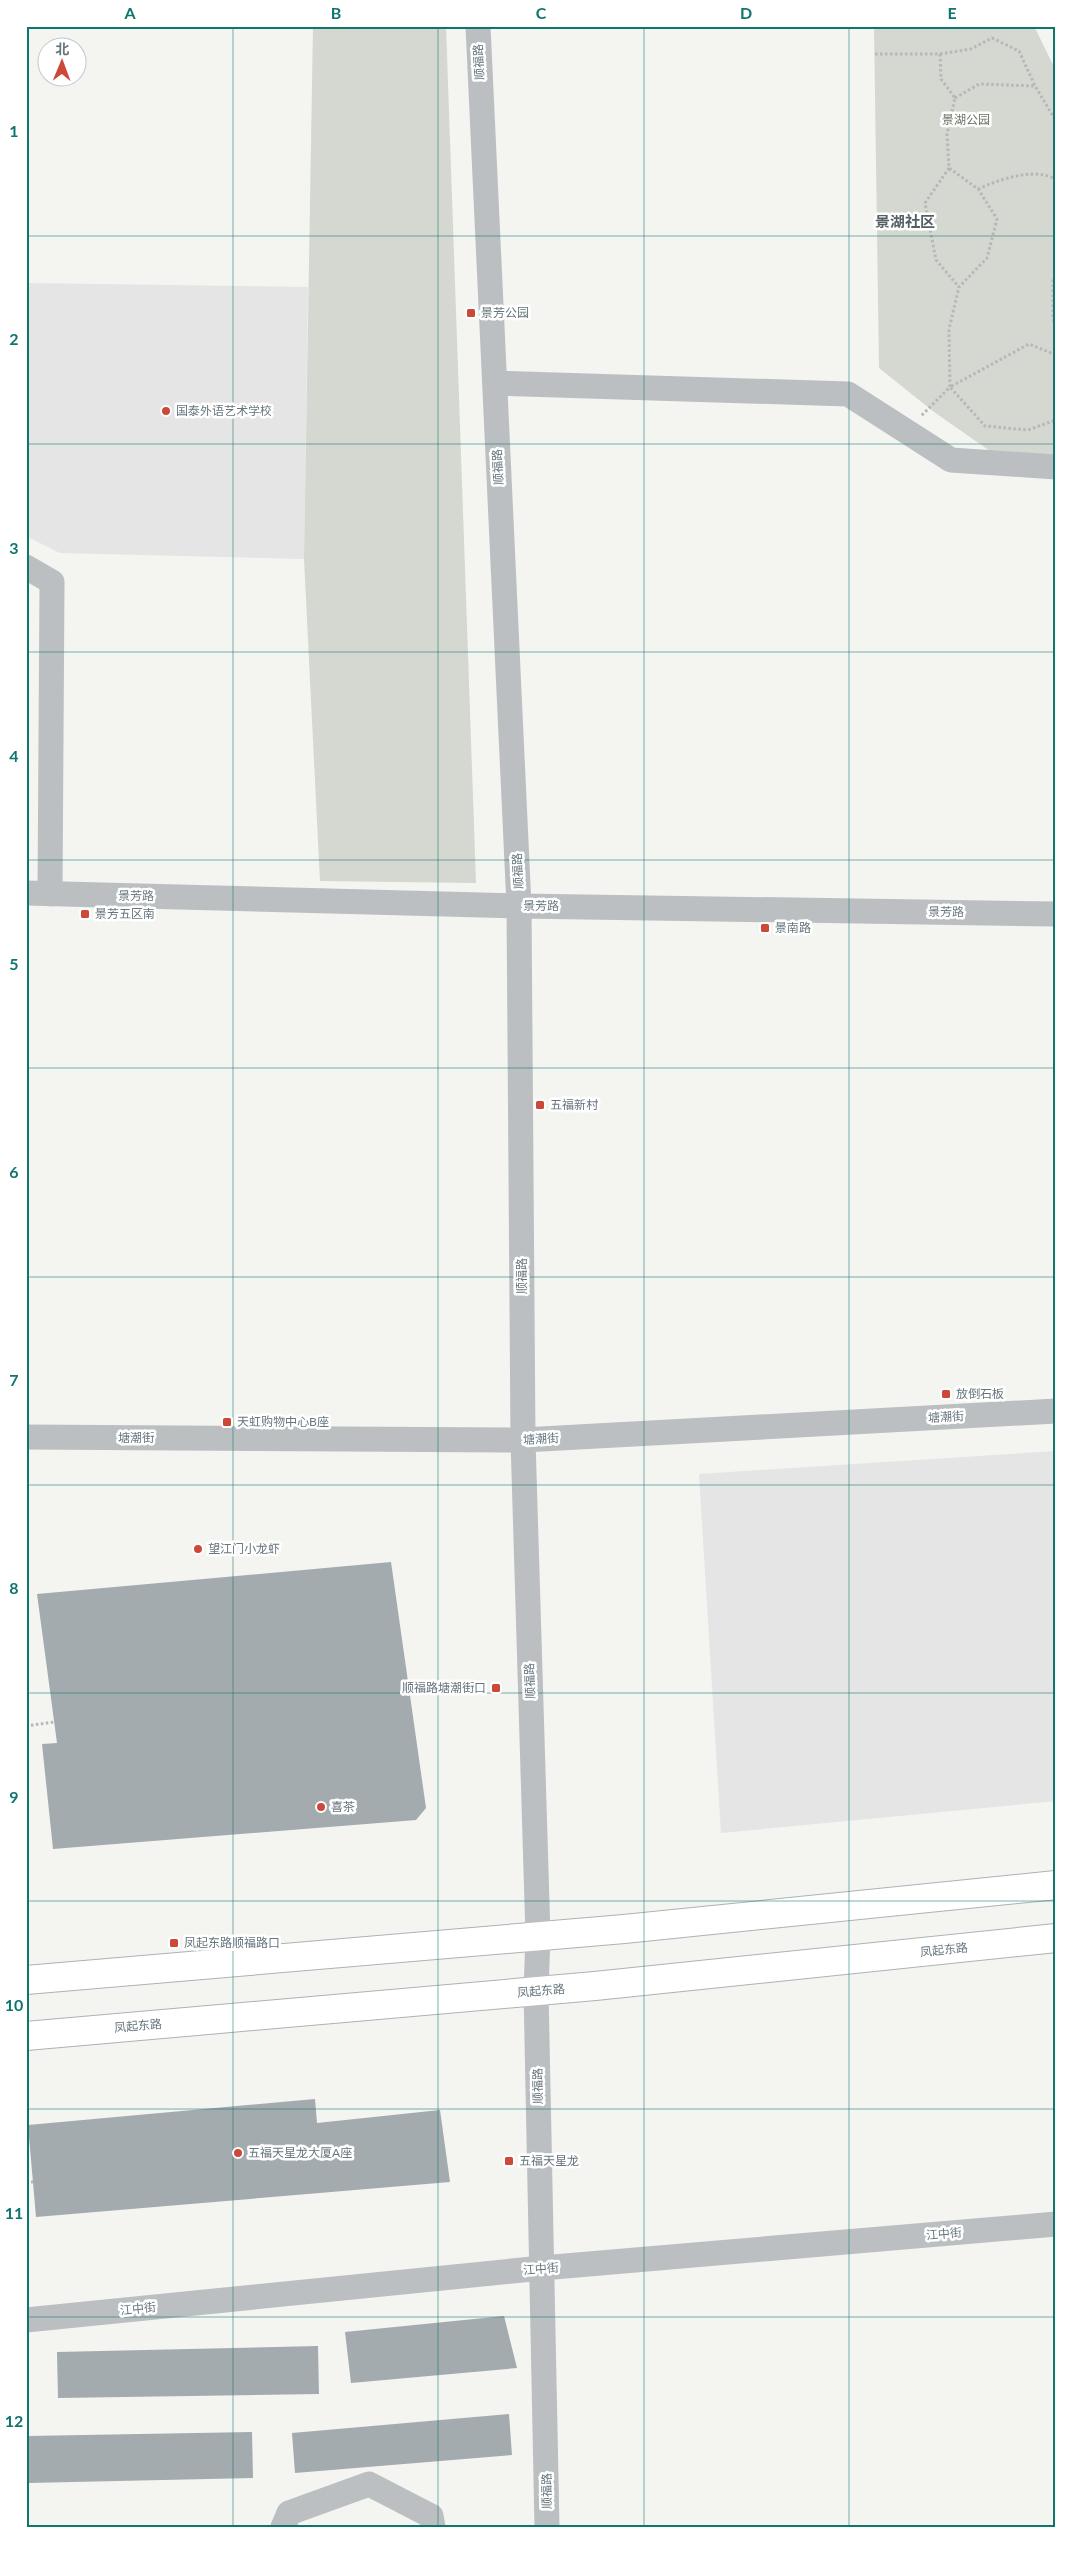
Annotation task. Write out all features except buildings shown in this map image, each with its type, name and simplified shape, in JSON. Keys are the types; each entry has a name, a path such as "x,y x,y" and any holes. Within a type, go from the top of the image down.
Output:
{"main road":[{"path":"26,1980 538,1936 1056,1884"},
{"name":"凤起东路","path":"26,2036 536,1991 1056,1938"}],"street":[{"name":"顺福路","path":"478,26 519,906 524,1440 538,1936 536,1991 547,2527"},
{"path":"494,383 848,394 951,460 1056,467"},
{"path":"26,566 52,582 38,894"},
{"name":"景芳路","path":"38,894 519,906 1056,914"},
{"name":"塘潮街","path":"26,1437 524,1440 1056,1411"},
{"name":"江中街","path":"26,2320 542,2268 1056,2224"},
{"path":"284,2527 289,2513 368,2484 431,2516 433,2527"}],"path":[{"path":"875,54 940,54 971,49 992,38 1019,51 1035,86 1056,121"},
{"path":"940,54 942,79 955,98 947,134 949,168 926,202 936,260 958,288"},
{"path":"955,98 979,84 1035,86"},
{"path":"949,168 978,189 997,220 987,258 958,288 949,329 950,387 985,426 1028,430 1056,420"},
{"path":"978,189 997,180 1030,175 1048,174 1056,180"},
{"path":"1056,276 1054,278 1053,318 1056,328"},
{"path":"905,431 950,387 1029,344 1056,355"},
{"path":"26,1726 54,1722"},
{"path":"26,2182 33,2182"}],"shaded area":[{"name":"国泰外语艺术学校","path":"26,283 308,287 304,559 60,553 26,536"},
{"path":"1056,1451 1056,1801 721,1833 699,1474"}],"green space":[{"path":"313,26 446,26 476,883 320,881 304,559"},
{"name":"景湖公园","path":"874,26 1034,26 1056,71 1056,459 1000,458 934,412 879,368"}],"place":[{"name":"景芳公园","path":"471,313"},
{"name":"国泰外语艺术学校","path":"166,411"},
{"name":"景芳五区南","path":"85,914"},
{"name":"景南路","path":"765,928"},
{"name":"五福新村","path":"540,1105"},
{"name":"放倒石板","path":"946,1394"},
{"name":"天虹购物中心B座","path":"227,1422"},
{"name":"望江门小龙虾","path":"198,1549"},
{"name":"顺福路塘潮街口","path":"496,1688"},
{"name":"喜茶","path":"321,1807"},
{"name":"凤起东路顺福路口","path":"174,1943"},
{"name":"五福天星龙大厦A座","path":"238,2153"},
{"name":"五福天星龙","path":"509,2161"}],"district":[{"name":"景湖社区","path":"905,222"}]}
